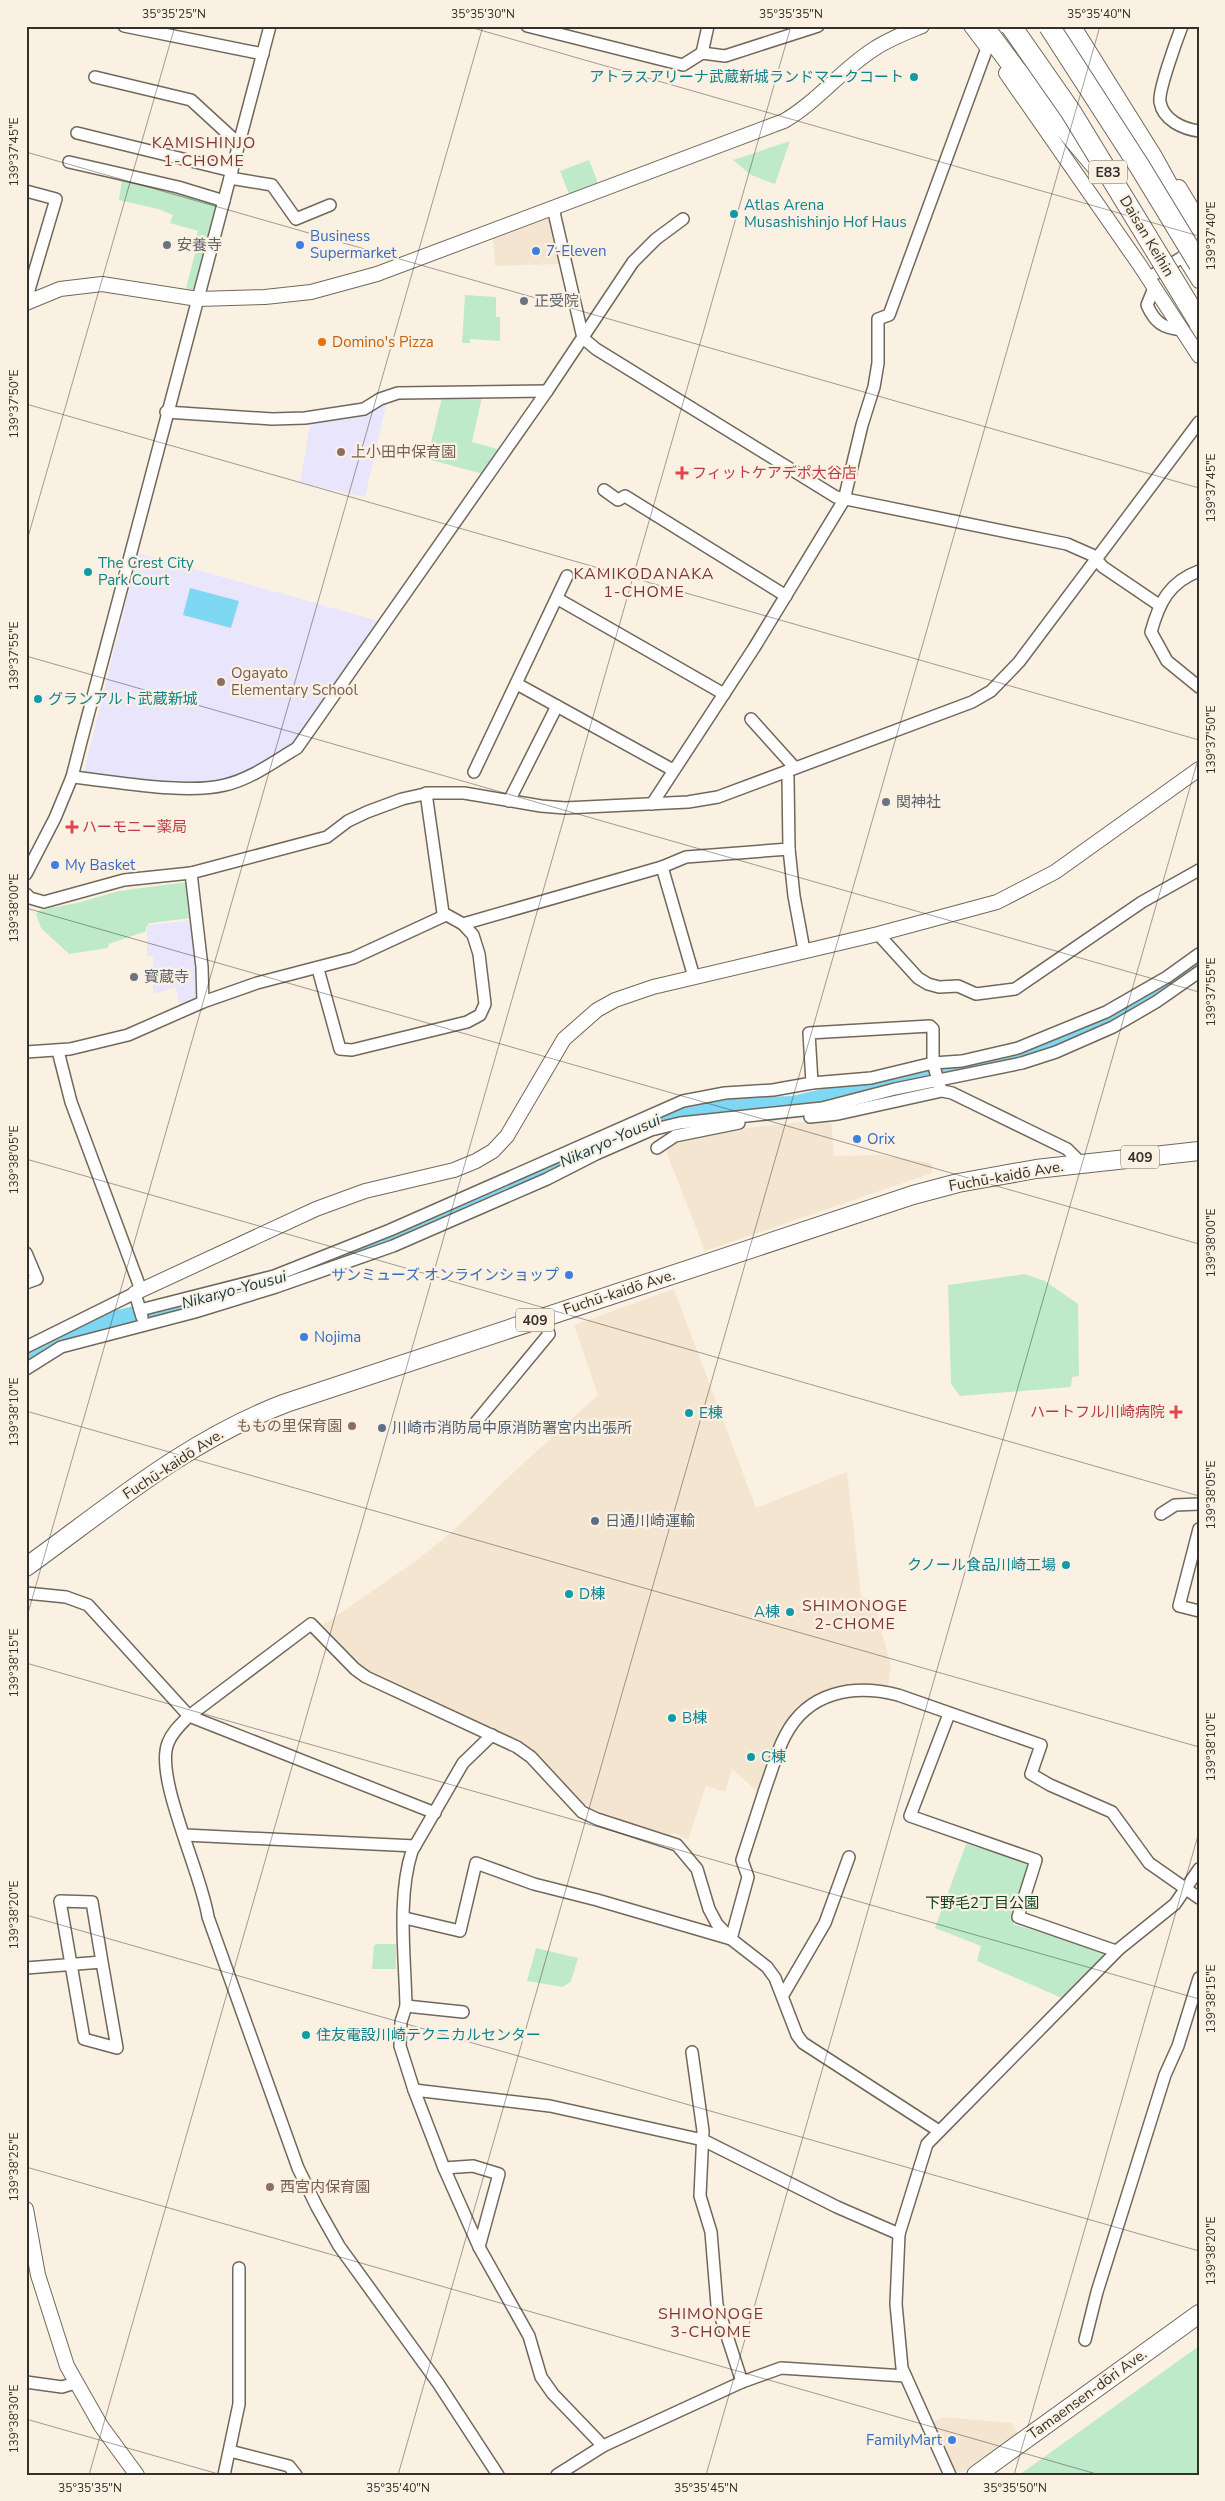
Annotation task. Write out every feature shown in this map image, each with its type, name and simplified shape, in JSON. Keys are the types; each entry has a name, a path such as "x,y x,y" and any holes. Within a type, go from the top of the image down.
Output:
{"highway":[{"path":"983,26 1021,76 1127,202"},
{"name":"Daisan Keihin","path":"1011,26 1070,112 1127,202 1190,326"},
{"name":"Daisan Keihin","path":"1049,26 1130,151 1191,260"},
{"path":"1070,26 1152,157 1199,242"}],"main road":[{"name":"Fuchū-kaidō Ave.","path":"26,1567 168,1465 200,1444 255,1415 912,1195 1006,1174 1081,1163 1199,1152"},
{"name":"Tamaensen-dōri Ave.","path":"976,2475 1199,2314"}],"street":[{"path":"124,26 263,54"},
{"path":"26,874 55,818 72,776 166,412 198,299 270,26"},
{"path":"528,26 683,65 702,53 725,56 818,26"},
{"path":"702,53 708,26"},
{"path":"26,191 56,198 29,290 28,302 60,289 102,284 198,299 265,297 325,289 377,274 784,121 800,112 872,50 899,35 922,26"},
{"path":"971,26 1016,86 1151,283 1190,326 1199,356"},
{"path":"1018,26 1082,123 1199,313"},
{"path":"1039,26 1191,260 1199,280"},
{"path":"1081,26 1199,220"},
{"path":"1182,26 1172,50 1160,101 1166,117 1178,124 1199,131"},
{"path":"652,804 786,596 844,500 862,425 874,387 878,363 878,319 889,315 987,48"},
{"path":"94,77 191,100 239,144"},
{"path":"77,133 272,185 296,219 330,205"},
{"path":"69,162 178,187 224,201"},
{"path":"553,208 583,338 596,350 844,500 1051,539 1092,555 1095,560 1159,605"},
{"path":"72,776 183,788 207,788 227,785 264,768 297,748 547,391 633,262 656,239 683,219"},
{"path":"1151,283 1170,265 1191,260 1199,248"},
{"path":"166,412 272,419 305,418 364,409 380,399 398,393 547,391"},
{"path":"26,894 30,898 49,902 124,880 191,873 327,837 348,821 368,812 402,799 426,793 460,793 565,808 688,802 718,797 972,702 991,691 1019,662 1199,422"},
{"path":"604,490 618,500 625,496 786,596"},
{"path":"1199,571 1186,576 1159,605 1151,632 1155,643 1167,661 1199,687"},
{"path":"474,772 558,600 567,576"},
{"path":"558,600 724,694"},
{"path":"517,684 673,770"},
{"path":"509,801 557,706"},
{"path":"751,719 791,770"},
{"path":"26,1347 138,1291 316,1209 365,1191 454,1170 476,1161 493,1151 508,1136 564,1038 614,1000 653,987 878,934 997,902 1024,890 1055,872 1199,768"},
{"path":"791,770 788,778 789,849 794,896 804,950"},
{"path":"318,969 340,1049 352,1050 467,1022 480,1015 484,1004 479,954 473,934 463,924 443,913 426,793"},
{"path":"463,924 662,866 686,857 789,849"},
{"path":"662,866 694,977"},
{"path":"878,934 918,978 928,984 939,987 958,986 976,994 992,994 1014,989 1142,902 1199,870"},
{"path":"191,873 202,967 203,1002"},
{"path":"26,1052 58,1051 128,1035 203,1002 282,975 318,969 354,958 446,915"},
{"path":"657,1148 675,1136 722,1126 838,1114 937,1077 962,1061 1018,1048 1106,1012 1150,988 1199,954"},
{"path":"143,1318 195,1312 276,1288 393,1246 547,1179 596,1154 651,1130 680,1123 822,1108 937,1077 1022,1063 1056,1052 1113,1028 1154,997 1199,972"},
{"path":"812,1083 809,1033 930,1026 934,1028 937,1077 952,1093 1067,1149 1081,1163"},
{"path":"58,1051 71,1102 138,1291 143,1318"},
{"path":"26,1369 61,1347 143,1318 274,1276 390,1230 683,1101 725,1093 773,1090 812,1083 871,1078 937,1077"},
{"path":"26,1253 37,1279 26,1283"},
{"path":"472,1427 548,1334 543,1318"},
{"path":"1161,1514 1175,1505 1199,1504"},
{"path":"1199,1529 1179,1606 1199,1611"},
{"path":"26,1593 66,1597 88,1604 189,1716 435,1812"},
{"path":"498,2475 438,2383 339,2246 298,2168 208,1917 205,1895 167,1783 165,1762 167,1744 189,1716 311,1624 366,1677 517,1747 531,1757 582,1812 597,1819 677,1845 698,1870 709,1909 717,1924 731,1940 767,1967 776,1978 797,2035 803,2043 939,2131"},
{"path":"731,1940 748,1877 742,1860 782,1742 800,1714 836,1693 854,1689 888,1692 1041,1745 1031,1774 1050,1785 1112,1812 1149,1863 1199,1898"},
{"path":"950,1714 910,1816 1036,1860 1018,1917 1116,1951"},
{"path":"492,1735 464,1763 415,1846 408,1864 404,1894 406,2006 401,2022 400,2046 414,2090 444,2168 480,2247 529,2336 541,2377 554,2394 603,2446"},
{"path":"185,1835 415,1846"},
{"path":"783,1995 825,1923 850,1857"},
{"path":"405,1918 460,1931 476,1862 534,1884 597,1900 731,1940"},
{"path":"950,2475 902,2368 896,2304 899,2234 927,2144 1116,1951 1175,1904 1199,1869"},
{"path":"60,1901 92,1902 117,2048 84,2040 71,1965 60,1901"},
{"path":"26,1968 102,1962"},
{"path":"1085,2340 1097,2292 1165,2075 1178,2046 1199,1978"},
{"path":"406,2006 463,2012"},
{"path":"692,2052 703,2140 700,2196 711,2232 717,2305 742,2382"},
{"path":"414,2090 550,2106 703,2140 837,2207 899,2234"},
{"path":"444,2168 473,2166 499,2174 480,2247"},
{"path":"26,2209 38,2275 57,2340 75,2383 101,2426 137,2475"},
{"path":"224,2475 240,2404 239,2268"},
{"path":"557,2475 603,2446 742,2382 781,2368 905,2376"},
{"path":"26,2382 62,2387 75,2383"},
{"path":"230,2451 289,2466 296,2475"}],"shaded area":[{"path":"546,219 550,221 561,264 495,266 493,238"},
{"name":"上小田中保育園","path":"387,401 365,497 300,483 311,420"},
{"name":"Ogayato Elementary School","path":"138,553 378,621 295,742 267,761 227,779 205,783 184,784 84,772"},
{"path":"192,920 198,996 179,1005 176,987 153,994 153,956 147,956 147,927 150,925"},
{"path":"831,1119 834,1156 880,1155 932,1163 932,1173 705,1251 666,1151 677,1143 753,1127"},
{"path":"674,1289 756,1508 847,1472 861,1595 875,1608 891,1666 888,1687 856,1684 840,1687 801,1705 779,1737 759,1793 732,1769 725,1792 706,1786 688,1840 674,1833 669,1836 663,1835 590,1808 567,1789 538,1757 367,1670 323,1625 417,1560 453,1531 598,1395 574,1325"},
{"path":"942,2417 1012,2423 1018,2434 963,2472 955,2471 932,2423"}],"green space":[{"path":"790,141 775,184 751,175 733,160"},
{"path":"589,160 598,183 569,194 560,171"},
{"path":"122,179 217,203 196,288 192,290 186,288 198,242 195,241 198,231 170,223 173,215 158,209 119,200"},
{"path":"465,295 496,297 496,317 500,317 500,341 470,339 470,343 462,343"},
{"path":"442,397 482,397 472,442 501,450 483,474 427,459"},
{"path":"187,882 191,918 150,923 146,927 146,931 109,944 108,948 69,954 41,928 36,914 40,910 77,903 119,891"},
{"path":"1025,1274 1045,1281 1078,1304 1079,1376 1072,1377 1071,1387 960,1396 951,1384 948,1285"},
{"name":"下野毛2丁目公園","path":"966,1844 1025,1861 1030,1870 1013,1924 1103,1952 1103,1960 1064,1999 977,1961 981,1946 935,1928"},
{"path":"376,1944 396,1944 396,1969 372,1969 374,1946"},
{"path":"536,1948 578,1958 571,1981 563,1987 527,1981"},
{"path":"1199,2346 1199,2475 1019,2475"}],"water":[{"path":"190,588 239,601 231,628 183,615"}],"waterway":[{"name":"Nikaryo-Yousui","path":"26,1357 73,1331 194,1304 274,1282 379,1242 667,1115 691,1110 793,1107 1028,1053 1111,1020 1148,999 1199,962"}],"place":[{"name":"アトラスアリーナ武蔵新城ランドマークコート","path":"914,77"},
{"name":"Atlas Arena Musashishinjo Hof Haus","path":"734,214"},
{"name":"安養寺","path":"167,245"},
{"name":"Business Supermarket","path":"300,245"},
{"name":"7-Eleven","path":"536,251"},
{"name":"正受院","path":"524,301"},
{"name":"Domino's Pizza","path":"322,342"},
{"name":"上小田中保育園","path":"341,452"},
{"name":"フィットケアデポ大谷店","path":"682,473"},
{"name":"The Crest City Park Court","path":"88,572"},
{"name":"Ogayato Elementary School","path":"221,682"},
{"name":"グランアルト武蔵新城","path":"38,699"},
{"name":"関神社","path":"886,802"},
{"name":"ハーモニー薬局","path":"72,827"},
{"name":"My Basket","path":"55,865"},
{"name":"寳蔵寺","path":"134,977"},
{"name":"Orix","path":"857,1139"},
{"name":"サンミューズ オンラインショップ","path":"569,1275"},
{"name":"Nojima","path":"304,1337"},
{"name":"ハートフル川崎病院","path":"1176,1412"},
{"name":"E棟","path":"689,1413"},
{"name":"ももの里保育園","path":"352,1426"},
{"name":"川崎市消防局中原消防署宮内出張所","path":"382,1428"},
{"name":"日通川崎運輸","path":"595,1521"},
{"name":"クノール食品川崎工場","path":"1066,1565"},
{"name":"D棟","path":"569,1594"},
{"name":"A棟","path":"790,1612"},
{"name":"B棟","path":"672,1718"},
{"name":"C棟","path":"751,1757"},
{"name":"住友電設川崎テクニカルセンター","path":"306,2035"},
{"name":"西宮内保育園","path":"270,2187"},
{"name":"FamilyMart","path":"952,2440"}],"district":[{"name":"KAMISHINJO 1-CHOME","path":"204,152"},
{"name":"KAMIKODANAKA 1-CHOME","path":"644,583"},
{"name":"SHIMONOGE 2-CHOME","path":"855,1615"},
{"name":"SHIMONOGE 3-CHOME","path":"711,2323"}]}
